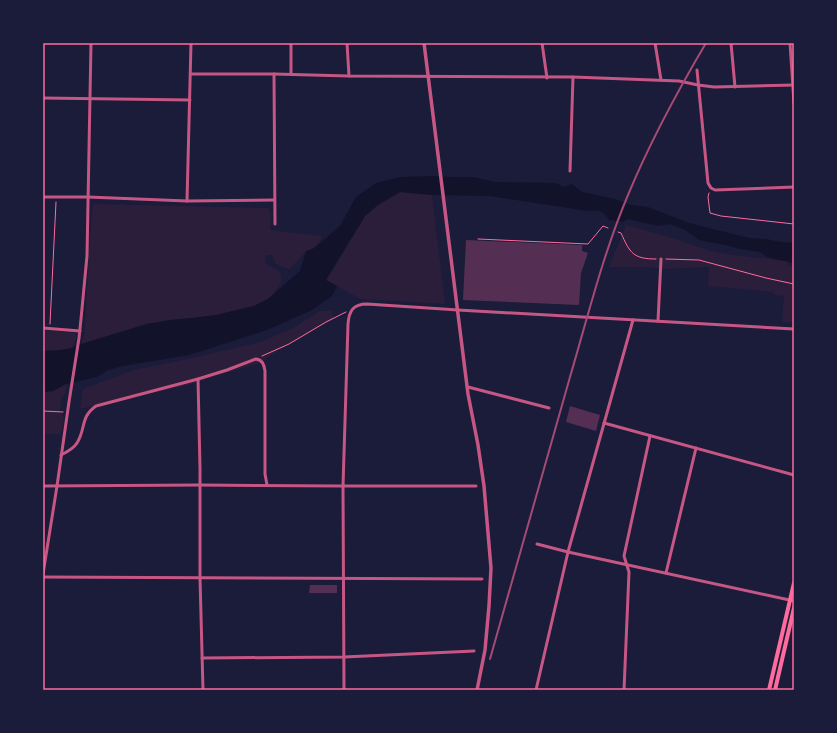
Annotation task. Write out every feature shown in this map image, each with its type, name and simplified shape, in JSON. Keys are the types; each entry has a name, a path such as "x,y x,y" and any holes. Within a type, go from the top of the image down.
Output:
{"main road":[{"path":"770,690 784,623 792,600 794,583"},
{"path":"775,690 794,608"}],"street":[{"path":"91,43 87,256 80,331 43,575 200,578 482,579"},
{"path":"187,201 191,43"},
{"path":"291,43 291,74"},
{"path":"347,43 349,76"},
{"path":"424,43 468,394 484,486 491,568 486,642 477,690"},
{"path":"542,43 548,78"},
{"path":"655,43 661,80"},
{"path":"731,43 735,87"},
{"path":"790,43 794,103"},
{"path":"696,70 708,183 711,188 715,190 794,187"},
{"path":"191,74 573,77 683,81 698,85 735,87 793,85"},
{"path":"274,74 275,224"},
{"path":"570,171 573,77"},
{"path":"43,98 190,100"},
{"path":"43,197 88,197 187,201 274,200"},
{"path":"658,322 661,259"},
{"path":"344,690 343,486 348,324 350,313 355,306 367,304 794,329"},
{"path":"536,690 568,552 633,320"},
{"path":"43,328 80,331"},
{"path":"61,455 78,442 85,417 96,406 198,379 256,359 262,361 265,371 265,474 267,485"},
{"path":"198,379 203,690"},
{"path":"468,387 549,408"},
{"path":"604,423 794,475"},
{"path":"624,690 629,572 624,556 650,436"},
{"path":"666,573 696,448"},
{"path":"43,486 476,486"},
{"path":"537,544 792,600"},
{"path":"202,658 344,657 474,651"}],"path":[{"path":"711,188 708,197 710,213 721,216 794,224"},
{"path":"50,328 56,197"},
{"path":"478,239 588,244 603,226 608,228"},
{"path":"618,232 621,233 629,250 641,257 651,259 700,260 794,284"},
{"path":"256,359 289,344 355,306"},
{"path":"43,411 67,413"}],"shaded area":[{"path":"400,177 473,177 495,182 556,183 563,187 572,184 582,192 615,199 631,205 648,207 689,223 749,238 794,243 794,263 767,257 760,252 699,240 685,230 670,224 658,226 628,219 622,222 609,220 603,213 595,210 588,211 490,196 432,195 400,192 378,205 365,216 326,280 337,286 332,296 312,310 267,330 189,355 123,366 108,370 97,377 66,384 53,391 43,392 43,351 72,348 147,324 216,315 254,306 268,299 300,271 306,251 313,249 340,226 356,197 376,183"},
{"path":"400,192 432,195 445,304 360,299 326,280 365,216 378,205"},
{"path":"94,204 269,208 271,217 270,230 322,236 319,244 305,253 290,269 284,268 275,263 273,256 267,255 265,259 266,264 279,271 281,275 281,282 275,292 268,299 254,306 216,315 147,324 81,344 84,337 92,207"},
{"path":"626,225 711,251 787,261 788,265 794,267 794,323 782,322 784,296 774,295 774,292 708,286 709,267 664,269 646,267 609,267"},
{"path":"320,311 332,311 334,319 257,364 189,385 80,409 83,389 137,369 261,342 293,328"},
{"path":"43,330 76,333 76,339 72,348 43,351"},
{"path":"65,378 66,393 62,397 60,411 64,417 61,434 43,434 43,392 48,392"}],"building":[{"path":"466,240 582,245 582,251 588,253 581,273 579,305 463,300"},
{"path":"570,406 600,415 596,431 566,422"},
{"path":"310,585 337,585 337,593 309,593"}],"railway":[{"path":"490,659 603,262 619,217 645,156 674,99 706,43"}]}
